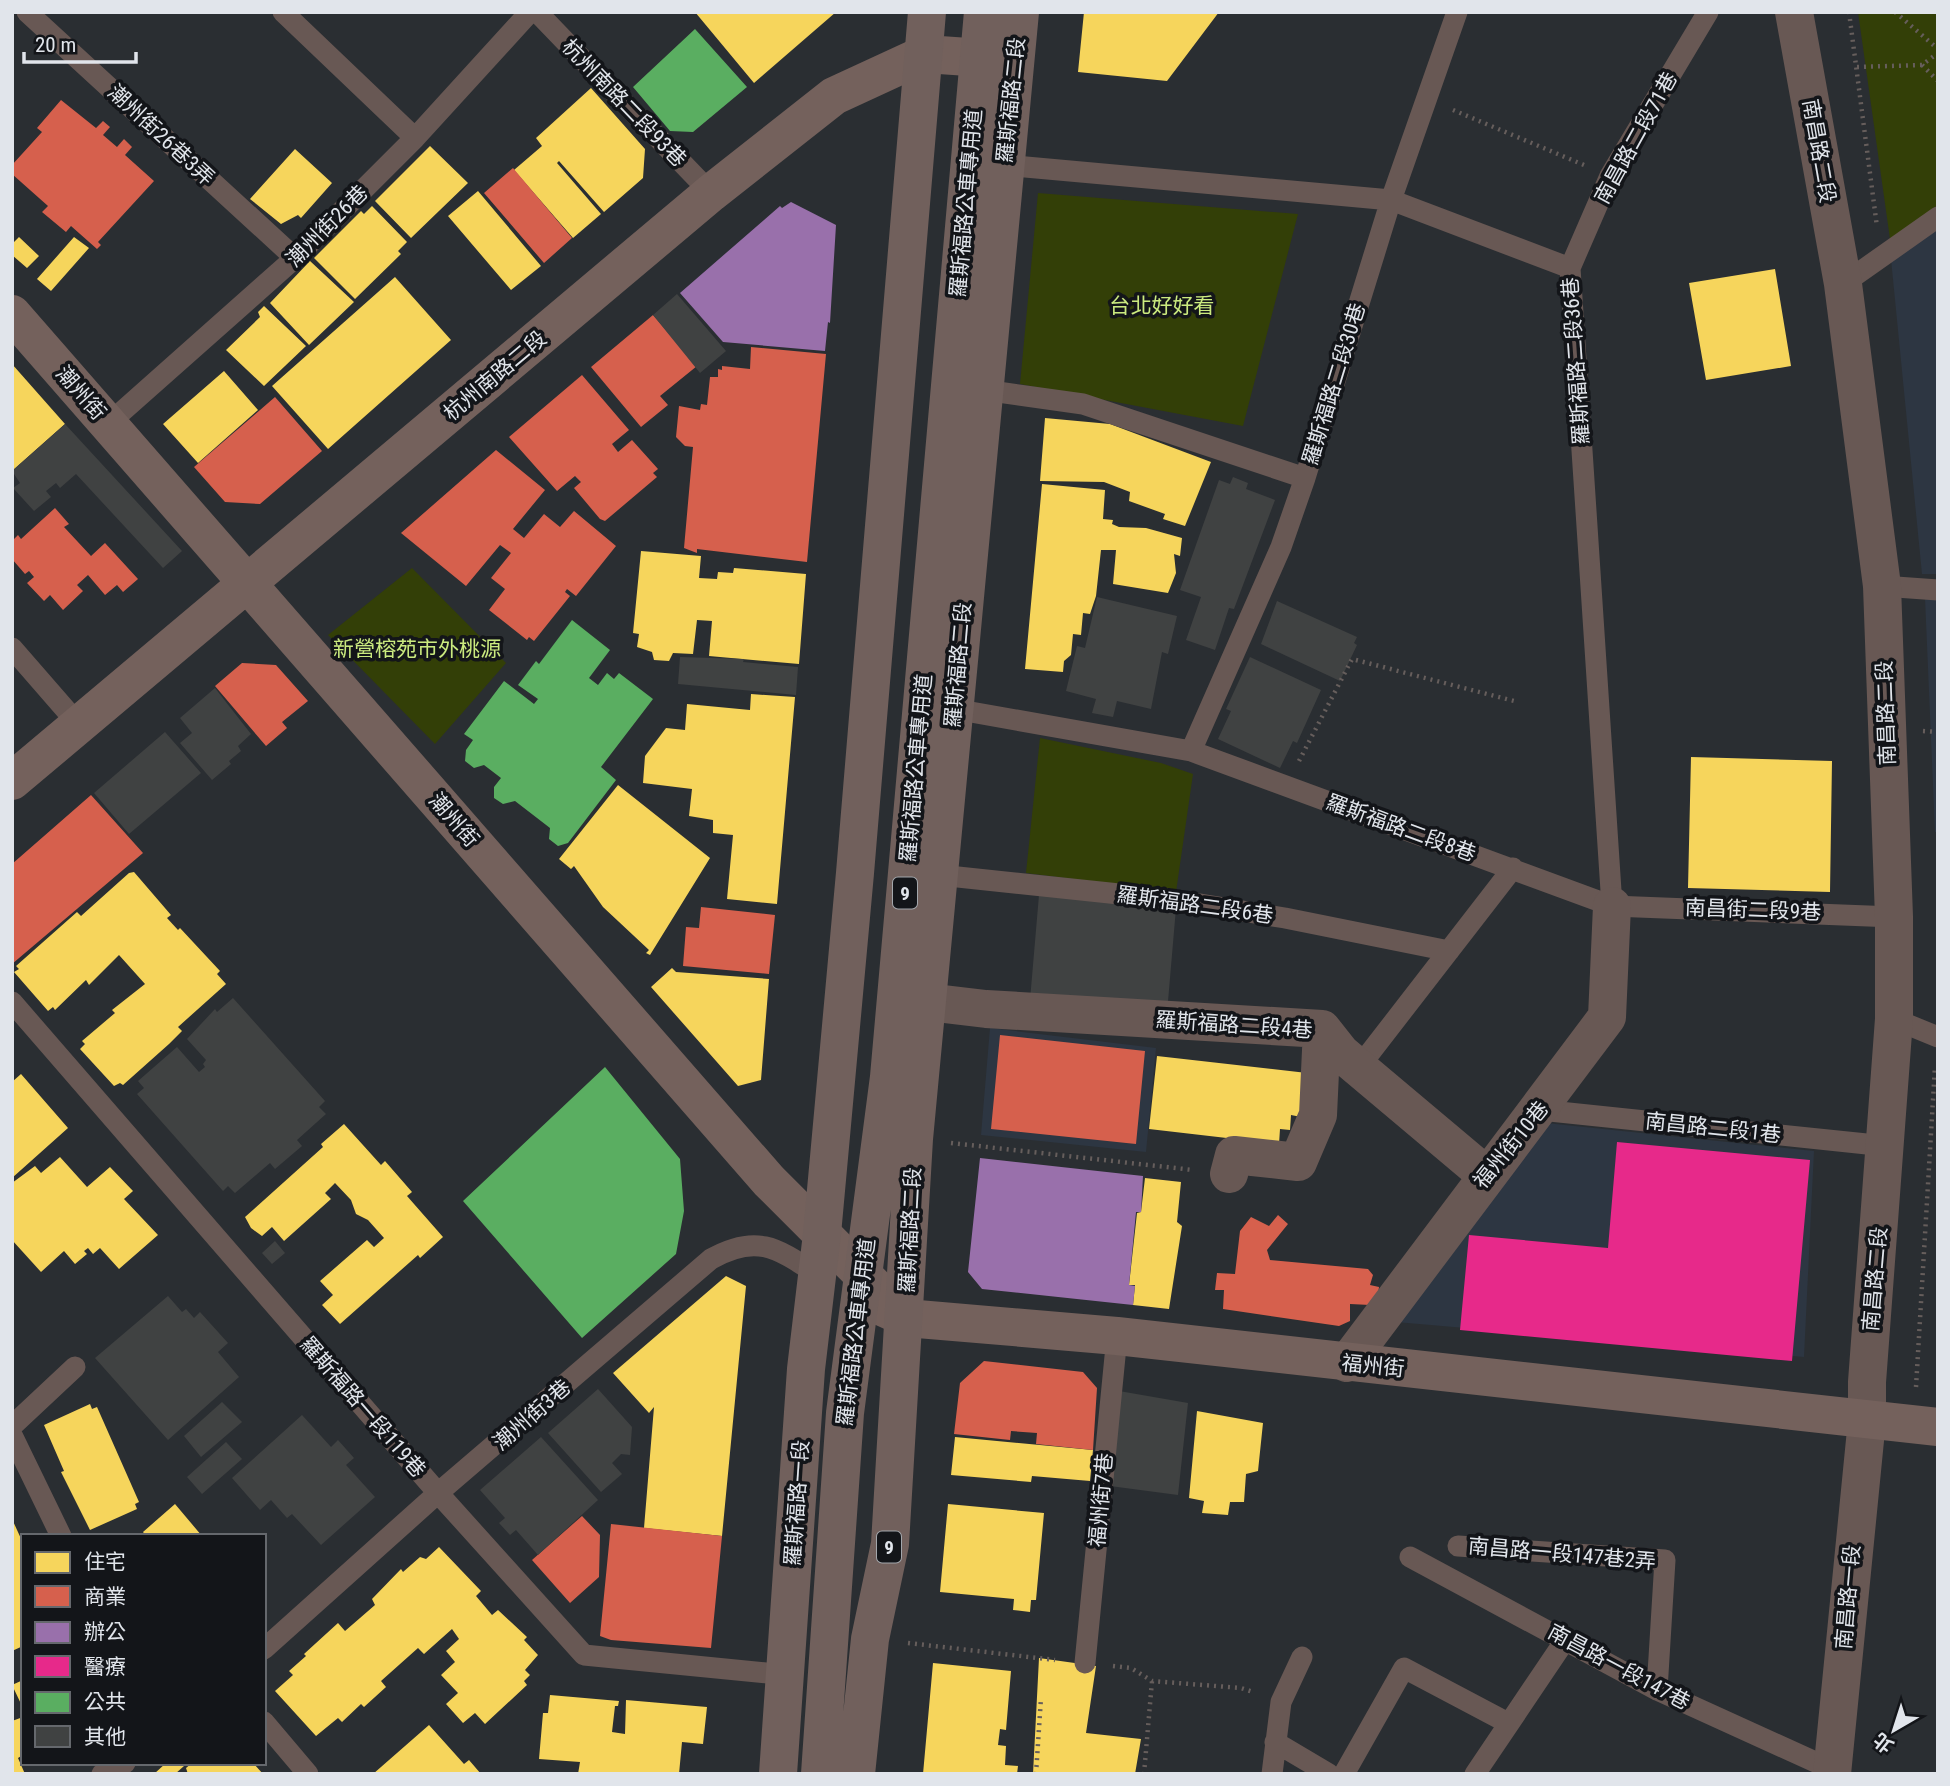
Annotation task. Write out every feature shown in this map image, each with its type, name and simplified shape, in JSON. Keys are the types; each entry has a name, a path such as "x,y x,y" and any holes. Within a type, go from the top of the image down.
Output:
{"main road":[{"name":"羅斯福路二段","path":"905,1318 914,1139 1004,164 968,57 927,12"},
{"name":"羅斯福路公車專用道","path":"957,12 968,57"},
{"name":"羅斯福路公車專用道","path":"806,1369 841,1270 889,1077 968,57 983,12"},
{"name":"羅斯福路二段","path":"841,1270 968,57 1020,12"},
{"name":"羅斯福路公車專用道","path":"820,1774 845,1413 841,1270"},
{"name":"9","path":"856,1774 870,1639 890,1544 905,1318"},
{"name":"羅斯福路一段","path":"778,1774 787,1675 806,1369"}],"street":[{"name":"南昌路二段","path":"1794,12 1843,284 1882,586 1894,917 1894,1019 1867,1382 1867,1420"},
{"name":"杭州南路二段","path":"12,781 249,585 711,193 834,96 968,57"},
{"name":"潮州街","path":"12,314 769,1181 841,1270"},
{"name":"福州街10巷","path":"1347,1363 1486,1175 1540,1110 1607,1017 1612,905"},
{"name":"羅斯福路二段4巷","path":"927,1002 986,1009 1322,1030 1341,1053 1486,1175"},
{"path":"1229,1174 1234,1155 1298,1162 1318,1115 1322,1030"},
{"name":"福州街","path":"841,1270 905,1318 1116,1336 1938,1427"},
{"name":"南昌路一段","path":"1832,1772 1867,1420"}],"lane":[{"name":"潮州街26巷3弄","path":"27,12 295,258"},
{"path":"283,12 415,138"},
{"name":"潮州街26巷","path":"108,424 295,258 415,138 530,12"},
{"name":"杭州南路二段93巷","path":"537,12 711,193"},
{"name":"羅斯福路二段30巷","path":"984,390 1083,404 1305,478 1391,201 1457,12"},
{"name":"南昌路二段71巷","path":"1570,268 1610,176 1708,12"},
{"name":"羅斯福路二段36巷","path":"1004,164 1391,201 1570,268 1612,905"},
{"path":"1843,284 1938,217"},
{"path":"1191,751 1281,547 1305,478"},
{"path":"1882,586 1938,590"},
{"path":"12,648 79,725"},
{"name":"羅斯福路二段8巷","path":"954,709 1191,751 1612,905"},
{"path":"1359,1067 1513,868"},
{"name":"羅斯福路二段6巷","path":"939,874 1176,900 1285,918 1449,951"},
{"name":"南昌街二段9巷","path":"1612,905 1894,917"},
{"name":"羅斯福路一段119巷","path":"12,1002 438,1493 584,1655 787,1675"},
{"path":"1894,1019 1938,1037"},
{"name":"南昌路二段1巷","path":"1540,1110 1886,1146"},
{"name":"潮州街3巷","path":"266,1647 438,1493 711,1259 734,1246 761,1244 841,1270"},
{"name":"福州街7巷","path":"1085,1664 1116,1336"},
{"path":"12,1426 75,1367"},
{"path":"12,1435 60,1534"},
{"name":"南昌路一段147巷2弄","path":"1458,1546 1665,1560 1657,1690"},
{"name":"南昌路一段147巷","path":"1410,1557 1657,1690 1832,1772"},
{"path":"1475,1774 1566,1639"},
{"path":"1272,1774 1280,1702 1302,1657"},
{"path":"1344,1774 1404,1668 1508,1723"},
{"path":"266,1724 308,1774"},
{"path":"1275,1742 1329,1774"},
{"path":"102,1774 121,1765"}],"path":[{"path":"1857,66 1922,65 1938,51 1895,12"},
{"path":"1922,65 1938,81"},
{"path":"1425,98 1610,176"},
{"path":"1285,786 1352,659 1514,701"},
{"path":"1923,731 1938,732"},
{"path":"914,1139 1229,1174"},
{"path":"1144,1774 1152,1681"},
{"path":"1036,1774 1041,1698"}],"shaded area":[{"path":"1938,228 1938,574 1922,574 1891,259"},
{"path":"1925,598 1938,599 1938,832 1935,832"},
{"path":"990,1028 1156,1048 1146,1152 981,1135"},
{"path":"1546,1123 1814,1151 1804,1357 1396,1322"}],"green space":[{"path":"1858,12 1938,12 1938,205 1890,239"},
{"name":"台北好好看","path":"1038,193 1298,214 1243,426 1020,384"},
{"name":"新營榕苑市外桃源","path":"412,568 506,663 435,744 328,635"},
{"path":"1040,738 1161,763 1193,774 1176,892 1026,873"}],"building: 住宅":[{"path":"695,12 836,12 754,83"},
{"path":"1084,12 1219,12 1167,81 1078,72"},
{"path":"591,88 645,149 643,178 604,212 559,161 557,163 601,214 573,238 514,170 542,146 536,138"},
{"path":"430,146 468,183 411,238 375,201"},
{"path":"295,149 332,183 301,218 298,215 281,224 250,199"},
{"path":"478,191 541,266 511,290 448,216"},
{"path":"372,206 407,242 398,251 401,254 355,299 314,258 361,211 364,214"},
{"path":"19,237 39,256 27,268 12,255 12,244"},
{"path":"74,237 89,248 51,291 37,279"},
{"path":"310,261 354,302 309,345 270,303"},
{"path":"1775,269 1791,366 1706,380 1689,283"},
{"path":"395,277 451,340 328,449 272,386"},
{"path":"264,306 306,346 264,386 226,350 260,317 258,312"},
{"path":"12,364 65,424 12,471"},
{"path":"224,371 258,410 198,463 163,424"},
{"path":"1045,418 1110,424 1211,462 1185,526 1163,519 1165,514 1129,501 1130,492 1104,482 1040,481"},
{"path":"1042,484 1105,490 1103,519 1113,520 1112,524 1119,527 1146,528 1182,538 1180,556 1174,554 1176,573 1168,593 1113,584 1116,550 1101,550 1096,596 1090,614 1083,613 1081,635 1073,634 1071,655 1064,661 1063,672 1025,669"},
{"path":"641,551 701,556 699,578 717,579 718,572 733,573 734,568 806,574 799,664 709,656 712,621 697,620 693,654 673,653 669,661 654,660 652,652 637,647 639,634 633,633"},
{"path":"751,694 795,697 777,904 727,899 733,835 713,833 713,820 689,816 692,789 643,783 645,756 666,728 685,730 687,704 750,710"},
{"path":"1691,757 1832,761 1830,892 1688,888"},
{"path":"618,785 710,858 650,955 646,953 649,950 603,907 574,866 571,869 559,859"},
{"path":"134,872 171,915 167,918 178,930 180,928 220,971 217,974 226,984 178,1027 182,1031 169,1044 123,1085 120,1083 114,1086 80,1049 85,1044 82,1041 115,1013 112,1010 145,984 119,955 89,985 86,980 55,1010 53,1007 48,1011 14,972 19,969 16,966 77,912 81,916 129,873"},
{"path":"672,968 676,972 769,979 761,1080 738,1086 651,987"},
{"path":"1157,1056 1307,1073 1301,1117 1291,1115 1290,1130 1280,1129 1279,1144 1149,1129"},
{"path":"21,1074 68,1128 12,1178 12,1082"},
{"path":"344,1124 381,1165 385,1161 412,1192 407,1196 443,1237 420,1258 418,1255 340,1324 322,1305 333,1295 320,1281 367,1240 374,1247 384,1238 368,1220 356,1214 351,1200 335,1183 325,1193 331,1199 284,1241 272,1227 262,1236 251,1228 245,1217 323,1147 321,1144"},
{"path":"60,1157 87,1187 110,1167 133,1191 124,1199 158,1235 119,1269 100,1248 93,1254 88,1248 84,1251 87,1254 75,1264 64,1251 41,1272 12,1240 12,1183 35,1166 41,1173"},
{"path":"1145,1178 1181,1182 1177,1222 1182,1226 1169,1309 1133,1305 1135,1285 1129,1285 1137,1213 1141,1212"},
{"path":"726,1276 746,1286 722,1536 644,1528 654,1407 649,1413 613,1373"},
{"path":"90,1404 92,1409 97,1407 139,1502 135,1504 137,1509 90,1530 61,1472 64,1471 44,1425"},
{"path":"1197,1411 1263,1423 1258,1471 1246,1474 1244,1502 1230,1502 1228,1515 1202,1513 1204,1501 1189,1498"},
{"path":"955,1437 1093,1450 1090,1481 1032,1476 1031,1482 951,1475"},
{"path":"175,1504 200,1534 144,1534 143,1532"},
{"path":"948,1504 1044,1513 1036,1600 1031,1600 1030,1612 1013,1610 1014,1599 940,1592"},
{"path":"12,1519 21,1539 21,1647 12,1651"},
{"path":"439,1547 481,1591 476,1596 492,1615 498,1610 527,1637 524,1640 538,1655 525,1670 530,1675 524,1681 527,1685 485,1724 475,1713 463,1723 446,1704 458,1693 441,1675 455,1662 446,1651 459,1639 452,1629 424,1654 418,1648 381,1681 386,1687 364,1707 361,1704 342,1722 338,1718 316,1736 275,1691 293,1675 289,1671 306,1656 304,1654 338,1623 345,1631 375,1605 372,1599 401,1569 403,1572 420,1557 426,1559"},
{"path":"1039,1658 1096,1666 1086,1733 1141,1739 1135,1774 1033,1774"},
{"path":"933,1663 1011,1671 1006,1730 1000,1729 998,1745 1006,1746 1005,1765 1018,1766 1017,1774 923,1774"},
{"path":"21,1681 21,1704 12,1685"},
{"path":"550,1695 619,1701 618,1706 615,1706 612,1732 625,1734 626,1700 707,1707 703,1744 682,1742 679,1774 578,1774 580,1762 539,1759 543,1713 548,1713"},
{"path":"21,1718 21,1756 18,1758 25,1774 12,1774 12,1721"},
{"path":"429,1725 464,1764 469,1760 481,1774 373,1774"},
{"path":"164,1765 184,1766 175,1774 154,1774"},
{"path":"190,1765 255,1765 263,1774 188,1774 186,1768"}],"building: 商業":[{"path":"61,100 96,128 103,121 110,127 103,135 117,147 124,139 132,147 125,155 154,181 98,242 101,245 97,249 71,226 66,232 42,212 48,206 12,174 12,165 42,132 37,128"},
{"path":"513,168 572,238 544,263 484,193"},
{"path":"653,315 697,366 660,396 668,405 641,427 591,367"},
{"path":"751,347 826,354 807,562 697,549 697,553 684,548 693,447 685,446 676,437 679,406 700,410 701,404 707,405 710,377 718,377 718,369 722,370 722,366 750,369"},
{"path":"582,375 629,430 612,444 618,452 632,440 658,469 653,473 657,477 605,521 600,519 574,488 581,482 575,476 557,491 509,437"},
{"path":"275,397 322,451 260,504 225,502 194,467"},
{"path":"496,450 545,490 513,529 524,538 544,514 560,527 574,511 616,546 576,596 567,589 565,592 570,596 534,641 529,637 527,640 489,610 505,589 491,578 511,553 500,545 466,586 401,533"},
{"path":"55,508 69,524 64,527 91,556 105,543 138,579 123,592 117,585 105,595 88,575 77,585 83,591 63,610 50,595 44,601 27,583 34,577 29,571 25,574 12,559 12,541 18,535 21,539"},
{"path":"242,663 276,665 308,701 282,722 287,728 266,746 215,686"},
{"path":"91,795 143,853 12,964 12,864"},
{"path":"701,907 775,915 769,974 683,966 686,927 699,928"},
{"path":"1000,1035 1145,1051 1136,1144 991,1129"},
{"path":"1278,1215 1288,1224 1267,1250 1270,1260 1368,1269 1373,1275 1370,1285 1379,1287 1378,1295 1370,1305 1350,1304 1350,1321 1339,1326 1223,1309 1224,1290 1215,1290 1217,1273 1235,1274 1240,1231 1251,1217 1269,1226"},
{"path":"984,1361 1083,1372 1097,1388 1093,1450 1036,1444 1037,1433 1011,1431 1010,1440 954,1434 960,1383"},
{"path":"582,1516 600,1535 599,1577 570,1603 532,1560"},
{"path":"611,1524 722,1536 711,1648 611,1640 600,1636"}],"building: 辦公":[{"path":"791,202 836,225 830,323 828,322 825,351 723,342 680,293 780,206 782,208"},
{"path":"980,1158 1143,1176 1141,1212 1136,1212 1129,1285 1135,1286 1133,1305 982,1289 968,1272"}],"building: 醫療":[{"path":"1617,1142 1810,1160 1792,1361 1460,1330 1469,1235 1608,1248"}],"building: 公共":[{"path":"695,29 747,87 693,132 670,131 633,87"},
{"path":"572,620 610,650 589,678 598,685 607,673 614,679 619,673 653,699 601,767 616,780 568,843 558,846 549,839 550,828 515,801 503,804 494,798 494,787 501,778 484,765 474,768 465,761 466,750 473,740 464,734 504,681 534,704 538,699 518,685 536,661 539,664"},
{"path":"605,1067 680,1159 684,1211 676,1254 582,1338 463,1201"}],"building: 其他":[{"path":"677,294 726,351 700,373 653,315"},
{"path":"65,424 182,551 163,568 76,474 60,488 56,483 46,491 51,497 34,511 13,488 20,483 12,471"},
{"path":"1233,477 1248,483 1246,489 1275,500 1234,609 1229,608 1215,650 1186,640 1201,597 1180,590 1219,480 1230,484"},
{"path":"1097,597 1177,616 1168,654 1162,652 1151,709 1117,701 1113,717 1092,713 1096,699 1066,691 1077,646 1085,648"},
{"path":"1277,601 1357,637 1354,643 1357,645 1340,681 1261,644"},
{"path":"680,657 744,659 743,662 798,667 796,695 678,684"},
{"path":"1250,657 1321,690 1297,743 1293,741 1280,768 1218,739 1231,711 1226,709"},
{"path":"215,688 251,734 238,746 241,751 229,761 231,764 212,780 180,743 192,733 180,718"},
{"path":"165,732 201,773 129,834 94,793"},
{"path":"1039,895 1176,908 1167,1013 1030,1000"},
{"path":"233,998 325,1101 319,1107 326,1114 297,1140 302,1146 275,1169 270,1163 235,1193 228,1186 223,1191 137,1094 144,1088 138,1081 177,1047 199,1072 205,1067 203,1064 206,1060 187,1039 215,1009 217,1012"},
{"path":"275,1241 285,1253 272,1264 262,1253"},
{"path":"168,1296 182,1312 186,1309 194,1318 200,1312 228,1343 218,1352 239,1377 168,1440 95,1358"},
{"path":"598,1389 632,1427 630,1455 621,1454 612,1463 622,1474 601,1492 548,1433"},
{"path":"1119,1391 1188,1403 1178,1495 1110,1486"},
{"path":"222,1402 242,1422 201,1457 184,1436"},
{"path":"302,1415 331,1447 338,1440 354,1458 346,1465 375,1497 321,1545 292,1514 287,1518 271,1500 260,1510 232,1478"},
{"path":"541,1437 598,1500 538,1555 516,1530 510,1535 499,1523 505,1518 480,1490"},
{"path":"226,1442 242,1459 202,1494 187,1477"}]}
